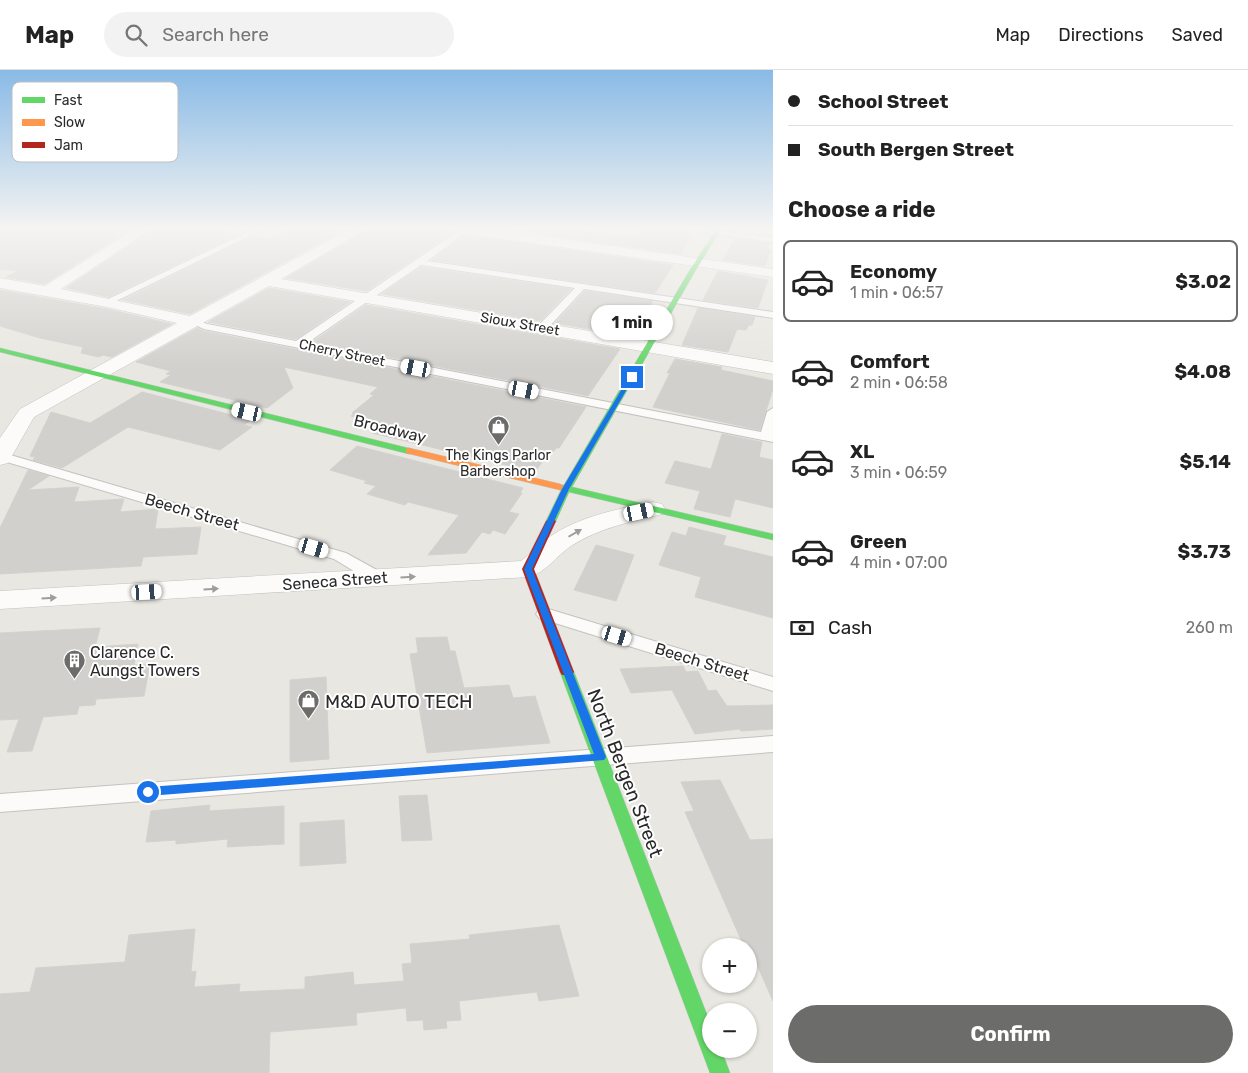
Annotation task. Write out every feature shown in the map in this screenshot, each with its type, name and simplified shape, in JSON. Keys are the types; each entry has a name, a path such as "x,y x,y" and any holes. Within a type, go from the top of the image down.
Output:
{"street":[{"path":"48,290 72,275"},
{"path":"0,457 10,420 27,413 278,275"},
{"path":"528,569 566,489 691,275"},
{"name":"Sioux Street","path":"267,281 773,368"},
{"name":"Cherry Street","path":"0,283 48,290 194,322"},
{"name":"Broadway","path":"0,350 566,489 773,537"},
{"path":"528,569 559,542 584,528 612,518 653,509"},
{"name":"Seneca Street","path":"0,600 528,569"},
{"name":"North Bergen Street","path":"528,569 720,1073"}],"lane":[{"path":"107,302 164,275"},
{"path":"299,344 401,275"},
{"path":"506,275 773,315"},
{"path":"542,328 582,286"},
{"name":"Cherry Street","path":"194,322 204,326 614,408 770,437"},
{"path":"770,437 773,412"},
{"name":"Beech Street","path":"0,457 340,556 378,578"},
{"name":"Beech Street","path":"545,614 773,684"},
{"path":"0,803 773,744"}],"building":[{"path":"10,275 59,275 45,284 6,277"},
{"path":"86,275 154,275 108,297 66,288"},
{"path":"174,275 262,275 190,314 123,300"},
{"path":"291,275 390,275 366,291 286,278"},
{"path":"410,275 474,275 571,289 540,321 382,294"},
{"path":"532,275 667,275 655,293"},
{"path":"716,275 739,275 768,280 758,308 703,300"},
{"path":"269,288 350,302 296,339 208,322"},
{"path":"0,290 107,309 172,324 112,357 103,355 99,357 81,353 83,347 40,338 0,326"},
{"path":"585,291 653,301 629,336 555,323"},
{"path":"366,305 620,349 588,396 312,342"},
{"path":"698,308 755,317 752,325 749,325 746,330 737,329 728,352 682,345"},
{"path":"197,328 204,331 586,407 559,448 549,452 535,472 372,433 382,425 351,416 354,414 352,413 374,395 370,394 378,387 284,367 293,388 267,408 160,382 171,375 166,374 171,371 136,362"},
{"path":"675,359 722,367 721,370 773,381 773,389 760,430 653,407"},
{"path":"142,392 251,420 244,425 252,427 220,450 128,427 62,468 33,460 35,457 30,456 51,412 90,423"},
{"path":"722,434 762,442 759,457 773,460 773,508 735,499 730,517 694,509 700,491 665,483 675,461 711,469"},
{"path":"357,446 523,488 520,493 522,493 509,512 519,514 505,534 493,530 490,534 482,532 466,553 428,555 459,515 408,502 405,505 367,494 376,486 364,483 367,481 330,470"},
{"path":"28,470 49,476 28,490 79,487 74,502 124,499 120,512 158,509 155,529 201,527 197,554 143,557 141,566 0,574 0,528"},
{"path":"689,527 726,536 723,545 773,557 773,618 695,597 701,577 659,565 672,532 686,536"},
{"path":"596,545 634,555 616,601 574,590"},
{"name":"Clarence C. Aungst Towers","path":"100,628 95,647 138,644 134,665 150,664 144,696 96,699 95,705 79,706 77,714 43,717 32,751 7,752 19,719 0,720 0,633"},
{"path":"447,637 450,651 455,651 464,688 509,685 513,698 535,696 550,743 427,753 410,654 418,653 416,638"},
{"path":"683,666 686,672 698,671 708,691 716,690 727,706 773,705 773,729 741,731 740,729 695,734 672,690 631,693 620,669"},
{"name":"M&D AUTO TECH","path":"326,677 329,759 290,762 290,680"},
{"path":"720,780 750,840 773,839 773,1001 757,965 757,938 740,938 685,812 694,811 681,782"},
{"path":"427,795 432,840 402,841 399,796"},
{"path":"210,805 209,811 284,806 284,844 227,847 228,839 176,844 176,840 146,842 151,811"},
{"path":"344,820 346,863 300,866 300,823"},
{"path":"559,925 579,996 539,1001 537,992 459,1001 461,1020 446,1021 447,1028 424,1030 423,1020 407,1021 406,1008 356,1013 357,1025 270,1032 269,1073 0,1073 0,994 30,992 36,968 125,962 129,935 195,929 191,972 196,971 194,987 240,984 239,992 305,989 305,977 353,972 354,985 404,981 402,964 412,963 410,944 470,939 469,935"}],"traffic: fast":[{"path":"551,521 566,489 690,275"},
{"path":"0,350 409,451"},
{"path":"560,487 773,537"},
{"path":"567,672 720,1073"}],"traffic: slow":[{"path":"409,451 560,487"}],"traffic: jam":[{"path":"551,521 528,569 567,672"}],"place":[{"name":"The Kings Parlor Barbershop","path":"498,446"},
{"name":"Clarence C. Aungst Towers","path":"74,680"},
{"name":"M&D AUTO TECH","path":"309,720"}],"route":[{"path":"148,792 600,757 528,569 566,489 632,377"}]}
